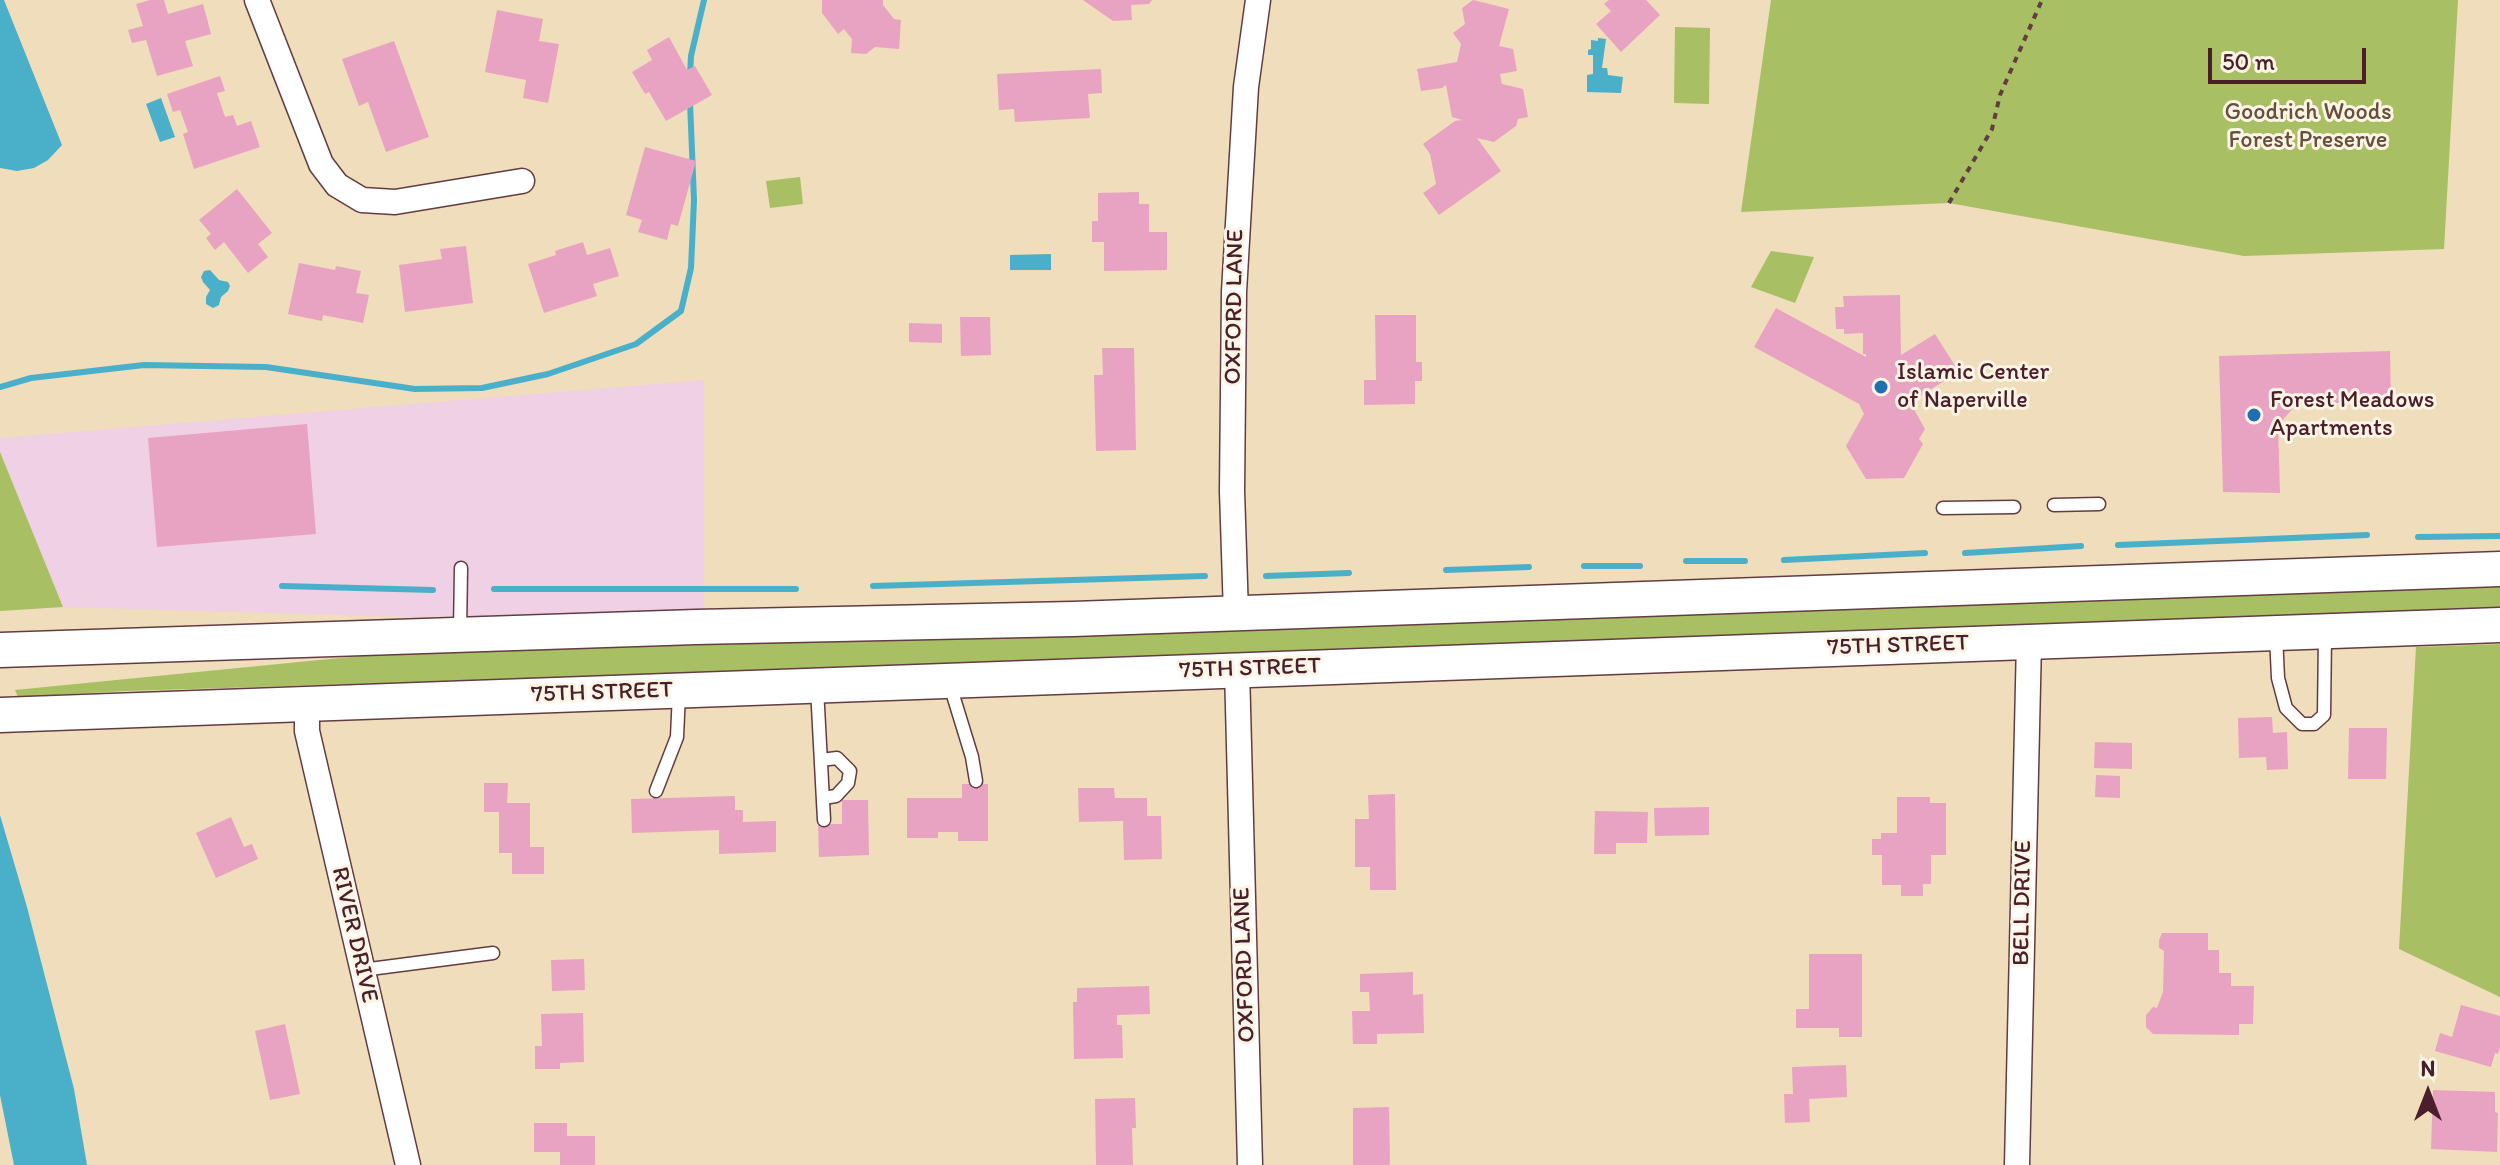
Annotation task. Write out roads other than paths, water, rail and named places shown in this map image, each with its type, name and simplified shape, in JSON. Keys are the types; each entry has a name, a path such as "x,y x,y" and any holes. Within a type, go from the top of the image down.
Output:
{"main road":[{"path":"0,650 460,634 1236,614 2500,569"},
{"name":"75TH STREET","path":"0,715 2500,625"}],"street":[{"path":"257,0 321,164 337,185 362,200 395,202 522,181"},
{"name":"OXFORD LANE","path":"1236,614 1232,491 1234,292 1246,87 1258,0"},
{"name":"BELL DRIVE","path":"2017,1165 2029,641"},
{"name":"OXFORD LANE","path":"1237,669 1250,1165"},
{"name":"RIVER DRIVE","path":"307,704 307,731 408,1165"}],"lane":[{"path":"2054,505 2099,504"},
{"path":"1943,508 2014,507"},
{"path":"460,634 461,568"},
{"path":"2276,632 2278,678 2286,708 2302,724 2314,724 2324,715 2325,631"},
{"path":"948,679 972,757 976,781"},
{"path":"816,685 824,820"},
{"path":"656,791 677,737 679,690"},
{"path":"821,760 837,758 850,771 848,783 836,796 823,798"},
{"path":"362,970 493,953"}],"water":[{"path":"0,0 4,0 62,145 48,160 34,168 17,171 0,168"},
{"path":"1598,38 1606,39 1602,68 1607,68 1608,75 1623,77 1621,93 1587,92 1587,75 1593,74 1593,55 1588,55 1588,50 1591,49 1591,40 1598,41"},
{"path":"161,98 175,137 160,142 146,104"},
{"path":"1051,254 1051,270 1010,270 1010,255"},
{"path":"210,270 230,286 219,305 213,308 206,304 210,290 201,277 204,271"},
{"path":"0,815 74,1089 87,1165 14,1165 0,1095"}],"waterway":[{"path":"690,75 691,56 704,0"},
{"path":"0,387 31,378 144,365 266,367 415,389 482,388 548,374 636,344 681,311 691,268 694,200 690,102"},
{"path":"2118,545 2367,535"},
{"path":"2418,537 2500,536"},
{"path":"1965,553 2081,546"},
{"path":"1784,560 1925,553"},
{"path":"1686,561 1745,561"},
{"path":"1584,566 1640,566"},
{"path":"1446,570 1529,567"},
{"path":"1266,576 1349,573"},
{"path":"873,586 1205,576"},
{"path":"282,586 433,590"},
{"path":"494,589 796,589"}],"place":[{"name":"Islamic Center of Naperville","path":"1881,387"},
{"name":"Forest Meadows Apartments","path":"2254,415"}],"park label":[{"name":"Goodrich Woods Forest Preserve","path":"2308,127"}]}
